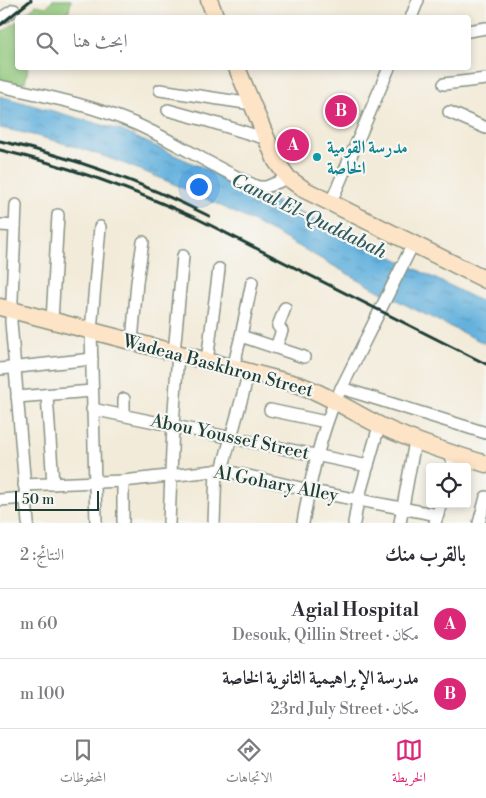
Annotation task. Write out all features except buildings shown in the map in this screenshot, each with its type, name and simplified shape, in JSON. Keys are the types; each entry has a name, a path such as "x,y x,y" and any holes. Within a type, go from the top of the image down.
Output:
{"street":[{"path":"208,0 215,15"},
{"path":"412,15 418,0"},
{"path":"0,20 14,10"},
{"path":"471,30 486,28"},
{"path":"238,70 276,161 288,178 305,190 331,202 410,250 486,280"},
{"path":"331,202 388,70"},
{"path":"444,84 486,79"},
{"path":"0,86 54,98 118,117 147,129 258,187 269,186 288,178"},
{"path":"160,90 252,104"},
{"path":"168,110 267,139"},
{"path":"449,112 486,128"},
{"path":"16,205 6,308 15,367 28,523"},
{"path":"52,322 58,215"},
{"path":"0,224 15,226"},
{"path":"96,523 92,409 92,332 100,227"},
{"path":"132,342 137,282 143,242"},
{"path":"303,523 326,422 338,394 410,250"},
{"path":"170,523 176,353 184,256"},
{"path":"207,361 219,270"},
{"path":"233,368 252,282"},
{"name":"Wadeaa Baskhron Street","path":"6,308 52,322 299,385 317,392 338,394 379,426 453,460 486,464"},
{"path":"276,348 282,331 278,326 284,308"},
{"path":"241,336 304,357"},
{"path":"0,369 92,359"},
{"path":"214,523 219,470 232,437 249,372"},
{"path":"17,397 92,391"},
{"path":"338,394 486,433"},
{"path":"47,395 53,484"},
{"path":"124,399 124,415"},
{"name":"Abou Youssef Street","path":"92,409 368,466"},
{"path":"270,410 326,422"},
{"path":"354,523 358,500 379,426"},
{"path":"400,523 415,441"},
{"name":"Al Gohary Alley","path":"24,485 123,481 219,470 358,500 438,514"},
{"path":"122,523 123,481"},
{"path":"479,523 486,497"},
{"path":"0,500 25,498"}],"green space":[{"path":"53,0 71,0 69,11 66,11 65,15 24,15 36,5 46,7"},
{"path":"15,23 15,70 28,70 25,82 10,85 0,83 0,34"}],"water":[{"path":"0,96 120,130 332,227 486,304 486,344 381,292 275,233 209,200 107,157 36,136 0,128"}],"railway":[{"path":"0,25 31,0"},
{"path":"0,141 27,147 106,172 158,192 209,216"},
{"path":"0,150 76,171 174,208 486,364"}],"place":[{"name":"مدرسة الإبراهيمية الثانوية الخاصة","path":"341,111"},
{"name":"Agial Hospital","path":"293,145"},
{"name":"مدرسة القومية الخاصة","path":"317,157"}],"water label":[{"name":"Canal El-Quddabah","path":"309,216"}]}
